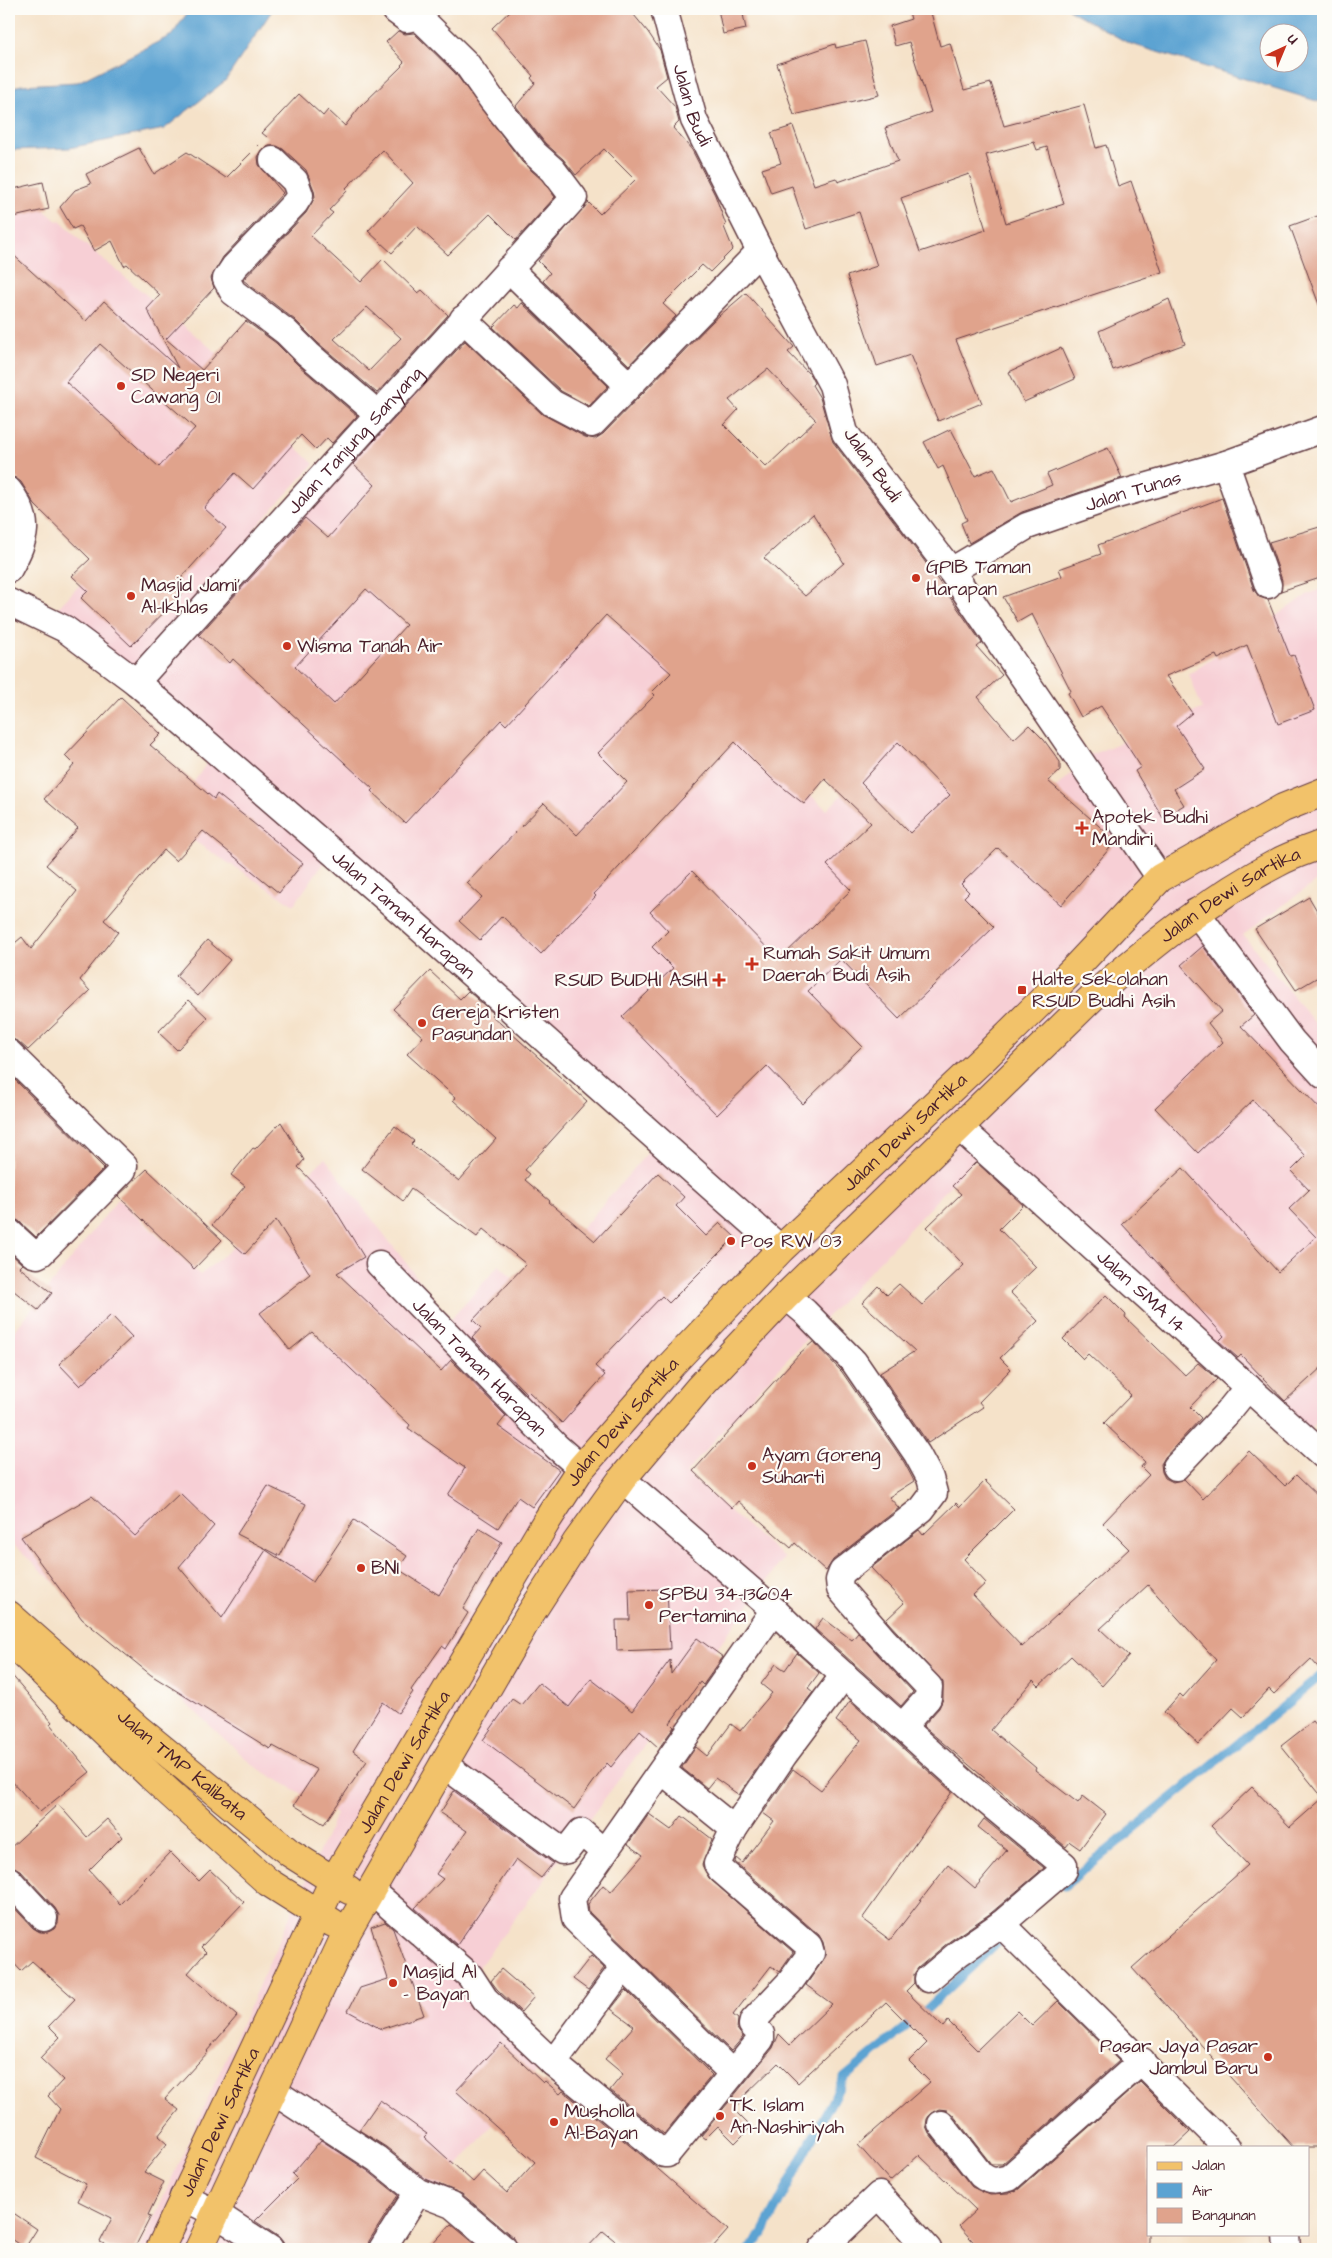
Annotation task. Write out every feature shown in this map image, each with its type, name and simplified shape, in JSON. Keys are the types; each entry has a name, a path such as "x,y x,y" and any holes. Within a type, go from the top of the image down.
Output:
{"main road":[{"name":"Jalan Dewi Sartika","path":"160,2249 333,1882 546,1522 581,1468 672,1364 781,1249 986,1056 1075,968 1160,878 1283,808 1323,792"},
{"name":"Jalan Dewi Sartika","path":"198,2249 348,1930 529,1616 576,1543 622,1479 699,1388 786,1296 1100,990 1148,949 1196,912 1278,862 1323,844"},
{"name":"Jalan TMP Kalibata","path":"9,1615 137,1728 290,1853 333,1882 369,1894"},
{"name":"Jalan TMP Kalibata","path":"9,1640 151,1776 268,1882 317,1915 348,1930"}],"street":[{"name":"Jalan Budi","path":"664,9 694,120 760,251 832,385 845,433 951,571 1160,878"},
{"name":"Jalan Tanjung Sanyang","path":"136,682 574,198 553,170 534,153 492,100 466,63 422,20 414,17 407,19 396,11"},
{"path":"273,160 295,181 300,195 295,203 234,267 226,279 233,292 286,332 308,354 378,414"},
{"path":"463,320 552,403 566,408 592,424 760,251"},
{"path":"509,270 628,385"},
{"name":"Jalan Tunas","path":"951,571 1026,526 1117,495 1226,464 1323,430"},
{"path":"1226,464 1268,584"},
{"path":"9,491 17,502 26,524 19,550 9,569"},
{"name":"Jalan Taman Harapan","path":"9,602 65,629 136,682 397,908 781,1249"},
{"path":"1196,912 1292,1041 1323,1075"},
{"path":"9,1053 124,1166 123,1170 41,1253 33,1254 9,1232"},
{"name":"Jalan SMA 14","path":"960,1128 1323,1455"},
{"name":"Jalan Taman Harapan","path":"379,1264 557,1447 581,1468"},
{"path":"786,1296 805,1312 854,1362 917,1454 930,1478 934,1493 922,1509 842,1572 839,1580 840,1589 884,1640 929,1687 928,1698 902,1727"},
{"path":"1176,1467 1227,1413 1248,1387"},
{"path":"622,1479 774,1610 967,1785 1064,1865 1064,1870 1007,1929 959,1953 928,1979"},
{"path":"732,2074 575,1919 572,1910 572,1898 774,1610"},
{"path":"369,1894 470,1976 485,1999 553,2063 665,2154 668,2153 762,2038 752,2026 753,2021 790,1982 812,1953 809,1946 718,1867 718,1860 734,1829 784,1755 844,1675"},
{"path":"443,1764 562,1851 565,1852 581,1832 604,1852"},
{"path":"662,1771 734,1829"},
{"path":"9,1880 44,1918"},
{"path":"1007,1929 1226,2146"},
{"path":"553,2063 623,1968"},
{"path":"941,2124 981,2176 987,2181 1009,2178 1142,2061"},
{"path":"273,2091 377,2159 418,2192 452,2205 504,2249"},
{"path":"382,2249 418,2192"},
{"path":"822,2249 879,2195 928,2249"},
{"path":"183,2197 215,2212 270,2249"},
{"path":"1286,2236 1287,2249"}],"shaded area":[{"path":"29,197 57,221 60,220 81,241 303,424 288,439 314,464 254,529 262,538 422,362 760,658 720,713 827,810 904,730 1000,841 1090,755 1202,709 1189,674 1307,595 1323,588 1323,876 1243,935 1323,1033 1323,1416 1301,1438 979,1155 751,1398 686,1473 784,1558 470,1979 554,2050 389,2249 247,2249 241,2246 239,2249 140,2249 336,1814 254,1766 9,1541 9,1338 118,1199 200,1275 230,1250 325,1158 450,1320 499,1265 527,1292 662,1136 335,846 294,905 166,823 215,751 44,622 126,537 75,490 9,423 9,218"}],"water":[{"path":"190,9 273,9 225,81 164,129 69,148 9,150 9,88 22,85 78,82 172,35"},
{"path":"1068,9 1323,9 1323,103 1128,43"}],"building":[{"path":"512,9 629,9 660,50 667,77 656,86 675,107 679,122 673,128 692,150 715,195 726,225 724,227 733,249 710,272 702,265 663,304 676,316 629,365 543,281 550,273 538,261 588,202 600,214 635,180 604,149 576,175 563,159 545,143 516,106 535,83 531,78 533,76 492,28"},
{"path":"718,9 742,9 746,29 723,34"},
{"path":"908,9 930,9 940,46 950,43 964,90 991,83 1004,126 1084,105 1096,148 1106,145 1118,186 1131,181 1162,272 956,340 982,403 938,421 910,355 877,366 847,276 877,266 859,212 806,229 792,186 771,193 762,169 781,163 771,133 793,126 814,185 836,178 838,182 898,161 885,128 931,112 909,42 895,46 890,26 911,19","holes":["1034,142 1037,150 1047,147 1064,204 1006,223 986,155","969,174 986,230 920,252 901,198"]},
{"path":"398,31 405,34 414,33 455,73 522,162 542,180 555,197 516,240 490,214 448,255 417,226 392,253 368,231 413,183 383,150 346,188 348,190 329,210 333,213 311,236 361,282 383,259 418,293 422,290 448,315 377,393 318,343 295,320 243,280 306,213 315,197 306,170 283,149 277,146 269,146 262,150 258,157 259,165 283,193 223,257 211,278 214,288 166,339 202,370 246,321 276,343 298,365 357,416 332,443 327,438 316,450 301,435 253,489 235,473 204,508 226,528 173,587 181,595 131,646 81,598 88,591 72,576 90,559 35,505 21,482 9,476 9,251 86,321 104,301 178,368 147,309 160,295 127,264 124,266 112,241 94,251 80,226 73,229 60,207 75,190 91,184 86,174 139,148 154,174 187,152 226,178 267,137 262,133 299,94 323,116 328,110 345,126 359,108 404,62 386,42","holes":["367,307 401,338 369,371 334,339","100,344 195,428 159,467 66,382"]},
{"path":"865,41 879,95 794,115 777,64 835,44 836,48"},
{"path":"43,182 49,209 9,218 9,190"},
{"path":"1323,214 1323,309 1321,310 1290,226"},
{"path":"746,293 794,347 788,352 810,375 814,383 812,385 820,398 833,442 923,559 982,643 977,647 1002,675 978,697 1014,739 1029,725 1044,740 1060,762 1060,770 1048,781 1116,841 1061,905 998,848 961,884 969,892 964,897 994,927 899,1019 841,959 808,991 862,1046 803,1104 767,1066 717,1115 622,1017 673,968 652,947 668,931 650,912 692,871 779,960 851,890 827,865 871,823 825,779 804,804 771,778 735,742 541,954 502,916 480,940 459,921 482,897 467,883 544,803 577,835 627,782 598,753 655,695 652,692 671,673 606,615 506,725 501,720 405,823 371,791 373,789 233,659 230,663 199,635 305,518 328,538 375,485 353,464 465,341 542,414 585,437 595,439 603,434 713,321","holes":["768,369 816,420 766,467 724,425 738,410 729,400","813,514 844,563 805,596 764,558","366,589 406,625 334,704 295,667","898,742 950,795 910,833 861,783"]},
{"path":"1169,299 1185,344 1113,370 1099,331"},
{"path":"522,303 608,386 589,406 561,391 493,327 514,305 518,308"},
{"path":"1061,348 1075,379 1024,402 1009,372"},
{"path":"951,429 975,476 994,468 1011,502 1052,485 1047,474 1108,448 1122,478 1022,512 969,543 961,523 967,520 943,466 938,469 924,442"},
{"path":"1222,498 1254,590 1259,597 1268,600 1290,656 1294,655 1315,710 1278,724 1247,645 1218,659 1216,655 1166,676 1192,713 1176,726 1205,769 1174,789 1184,805 1163,818 1135,771 1141,767 1101,706 1081,717 1068,693 1071,691 1032,614 1018,622 1003,597 1062,576 1059,569 1101,554 1098,545"},
{"path":"1323,526 1323,577 1281,591 1282,580 1269,542"},
{"path":"121,697 161,734 150,745 214,799 217,794 303,863 279,893 203,831 176,861 164,850 104,920 118,932 80,980 90,991 28,1050 19,1042 9,1038 9,948 22,937 31,949 77,891 46,865 78,828 44,799 74,765 65,756"},
{"path":"1309,897 1323,921 1323,974 1296,990 1255,929"},
{"path":"207,940 230,960 198,996 176,976"},
{"path":"1203,946 1254,1015 1241,1026 1323,1112 1323,1366 1285,1401 1241,1355 1238,1358 1219,1341 1224,1336 1122,1224 1183,1168 1278,1272 1316,1237 1289,1209 1309,1190 1291,1171 1306,1156 1253,1100 1198,1153 1155,1108 1223,1042 1208,1023 1222,1011 1181,965"},
{"path":"430,971 460,999 468,991 493,1013 491,1015 587,1101 525,1170 530,1174 525,1180 549,1202 595,1241 658,1173 684,1197 676,1206 706,1236 720,1223 735,1237 669,1303 662,1296 595,1366 605,1375 562,1423 529,1392 527,1394 472,1338 481,1328 473,1320 526,1264 483,1229 477,1237 411,1189 403,1201 362,1169 395,1126 414,1141 411,1144 459,1181 496,1139 453,1100 456,1098 407,1054 423,1037 393,1009"},
{"path":"189,1000 208,1018 177,1050 158,1032"},
{"path":"9,1074 104,1168 36,1237 19,1221 9,1217"},
{"path":"281,1122 304,1160 298,1167 328,1198 364,1257 337,1273 441,1371 451,1360 506,1416 498,1426 559,1470 532,1507 518,1497 498,1528 448,1495 465,1468 408,1428 410,1425 312,1332 290,1350 260,1313 310,1274 276,1220 245,1254 212,1225 245,1186 231,1175 253,1148 255,1149"},
{"path":"976,1162 1023,1205 999,1229 1036,1267 1010,1292 1038,1321 1000,1358 1011,1369 979,1402 983,1407 928,1443 880,1373 915,1351 862,1303 878,1286 887,1295 899,1284 922,1305 964,1265 927,1227 961,1194 952,1186"},
{"path":"147,1169 222,1240 194,1269 118,1196"},
{"path":"9,1252 22,1264 19,1267 52,1293 38,1310 9,1287"},
{"path":"1106,1295 1126,1315 1125,1317 1185,1375 1198,1363 1217,1379 1190,1407 1201,1418 1165,1457 1161,1464 1165,1478 1173,1482 1184,1479 1203,1499 1249,1451 1285,1486 1296,1475 1323,1501 1323,1673 1311,1659 1274,1694 1269,1689 1243,1717 1233,1708 1199,1744 1164,1712 1180,1694 1183,1697 1216,1660 1148,1585 1100,1629 1129,1656 1102,1686 1071,1656 1039,1686 1033,1680 991,1730 1036,1768 1035,1770 1078,1803 1083,1796 1106,1814 1080,1849 1070,1842 1066,1847 923,1726 939,1708 943,1699 943,1682 886,1620 904,1603 871,1568 919,1530 923,1535 956,1503 960,1507 985,1481 1014,1509 964,1559 986,1583 973,1595 1022,1647 1129,1549 1103,1523 1149,1475 1141,1467 1145,1462 1104,1423 1131,1395 1088,1354 1083,1359 1063,1339"},
{"path":"111,1315 132,1337 80,1386 59,1364"},
{"path":"813,1342 842,1372 904,1462 914,1481 889,1497 899,1508 833,1560 826,1571 795,1543 791,1548 738,1501 732,1508 693,1471 800,1353"},
{"path":"268,1486 306,1504 280,1556 237,1534"},
{"path":"180,1493 214,1526 179,1567 222,1618 266,1550 313,1582 354,1520 407,1556 398,1569 439,1595 479,1528 502,1542 463,1609 468,1613 446,1649 442,1646 411,1690 413,1692 398,1713 383,1702 353,1751 367,1761 324,1824 294,1805 317,1770 273,1746 270,1749 151,1675 82,1619 21,1537 92,1496 135,1536"},
{"name":"SPBU 34-13604 Pertamina","path":"667,1589 670,1649 617,1651 616,1620 630,1620 629,1590"},
{"path":"823,1618 852,1640 858,1633 913,1692 901,1706 815,1629"},
{"path":"697,1638 723,1657 703,1685 700,1682 670,1723 674,1727 659,1748 640,1731 611,1767 607,1763 574,1809 483,1740 512,1699 521,1705 539,1683 569,1707 591,1679 632,1711 670,1660 671,1674"},
{"path":"797,1653 819,1673 808,1688 813,1692 769,1750 739,1795 715,1778 707,1788 683,1769 682,1767 696,1747 707,1756 731,1724 740,1731 772,1693 761,1684 776,1664 785,1670"},
{"path":"9,1672 52,1722 50,1724 90,1772 40,1812 9,1778"},
{"path":"850,1701 952,1792 862,1919 890,1940 948,1865 975,1888 1007,1850 978,1827 984,1819 1044,1868 991,1913 950,1941 918,1968 914,1974 914,1983 906,1991 943,2027 948,2021 977,2050 1017,2011 1032,2026 1058,2001 1119,2061 1002,2164 991,2164 947,2110 939,2109 931,2113 927,2119 926,2126 929,2133 972,2187 990,2195 1008,2194 1019,2189 1140,2082 1190,2132 1175,2146 1147,2146 1148,2249 980,2249 959,2226 976,2210 919,2155 890,2181 858,2145 930,2082 909,2061 927,2043 886,2002 798,2083 778,2063 742,2098 744,2100 734,2110 751,2127 735,2143 718,2126 705,2139 701,2136 773,2048 779,2034 790,2045 832,2004 806,1985 826,1956 823,1942 819,1935 735,1862 736,1858 742,1863 774,1821 763,1813 793,1769 821,1790 861,1740 836,1721"},
{"path":"1313,1721 1323,1733 1323,1798 1281,1746"},
{"name":"Pasar Jaya Pasar Jambul Baru","path":"1252,1787 1290,1827 1323,1798 1323,2147 1292,2146 1132,1968 1248,1865 1211,1826"},
{"path":"454,1791 553,1863 541,1878 516,1859 457,1945 415,1908 443,1879 436,1874 467,1831 440,1813"},
{"path":"58,1804 87,1837 107,1819 122,1837 89,1870 120,1904 170,1852 199,1881 210,1870 244,1902 201,1947 206,1952 188,1973 237,2016 208,2052 165,2099 179,2110 158,2136 167,2144 144,2172 164,2182 148,2215 151,2216 134,2249 115,2249 100,2242 112,2218 78,2201 86,2184 36,2158 60,2109 48,2096 63,2080 40,2058 60,2037 49,2026 75,1999 32,1961 21,1971 9,1958 9,1902 33,1928 40,1932 48,1932 54,1929 58,1923 59,1915 55,1908 20,1870 9,1865 9,1849"},
{"path":"649,1814 671,1830 682,1816 712,1839 702,1865 709,1878 793,1952 779,1972 771,1966 733,2015 738,2019 737,2029 743,2037 731,2051 589,1912 588,1904 603,1885 611,1892 643,1855 628,1844"},
{"name":"Masjid Al - Bayan","path":"385,1922 393,1929 424,2015 381,2029 348,2011 360,1988 388,1979 371,1927"},
{"path":"591,1956 604,1968 588,1990 573,1979"},
{"path":"501,1969 534,1997 521,2012 491,1981"},
{"path":"626,1990 712,2075 664,2134 610,2090 623,2074 605,2059 634,2026 611,2009"},
{"path":"501,2043 543,2083 545,2081 560,2094 563,2091 651,2163 728,2230 711,2249 625,2249 603,2231 586,2249 519,2249 514,2238 462,2194 426,2179 386,2147 359,2130 380,2100 427,2134 424,2137 473,2182 483,2171 507,2193 535,2162 456,2091"},
{"path":"321,2140 368,2171 398,2195 369,2241 367,2249 285,2249 279,2237 255,2221 297,2179 292,2174"},
{"path":"9,2210 37,2229 25,2248 9,2237"},
{"path":"451,2224 481,2249 428,2249"}],"waterway":[{"path":"1064,1886 1323,1674"},
{"path":"750,2249 763,2233 844,2078 926,2010 1004,1936"}],"place":[{"name":"SD Negeri Cawang 01","path":"121,386"},
{"name":"GPIB Taman Harapan","path":"916,578"},
{"name":"Masjid Jami' Al-Ikhlas","path":"131,596"},
{"name":"Wisma Tanah Air","path":"287,646"},
{"name":"Apotek Budhi Mandiri","path":"1082,828"},
{"name":"Rumah Sakit Umum Daerah Budi Asih","path":"752,964"},
{"name":"RSUD BUDHI ASIH","path":"719,980"},
{"name":"Halte Sekolahan RSUD Budhi Asih","path":"1022,990"},
{"name":"Gereja Kristen Pasundan","path":"422,1023"},
{"name":"Pos RW 03","path":"731,1241"},
{"name":"Ayam Goreng Suharti","path":"752,1466"},
{"name":"BNI","path":"361,1568"},
{"name":"SPBU 34-13604 Pertamina","path":"649,1605"},
{"name":"Masjid Al - Bayan","path":"393,1983"},
{"name":"Pasar Jaya Pasar Jambul Baru","path":"1268,2057"},
{"name":"TK. Islam An-Nashiriyah","path":"720,2116"},
{"name":"Musholla Al-Bayan","path":"554,2122"}]}
